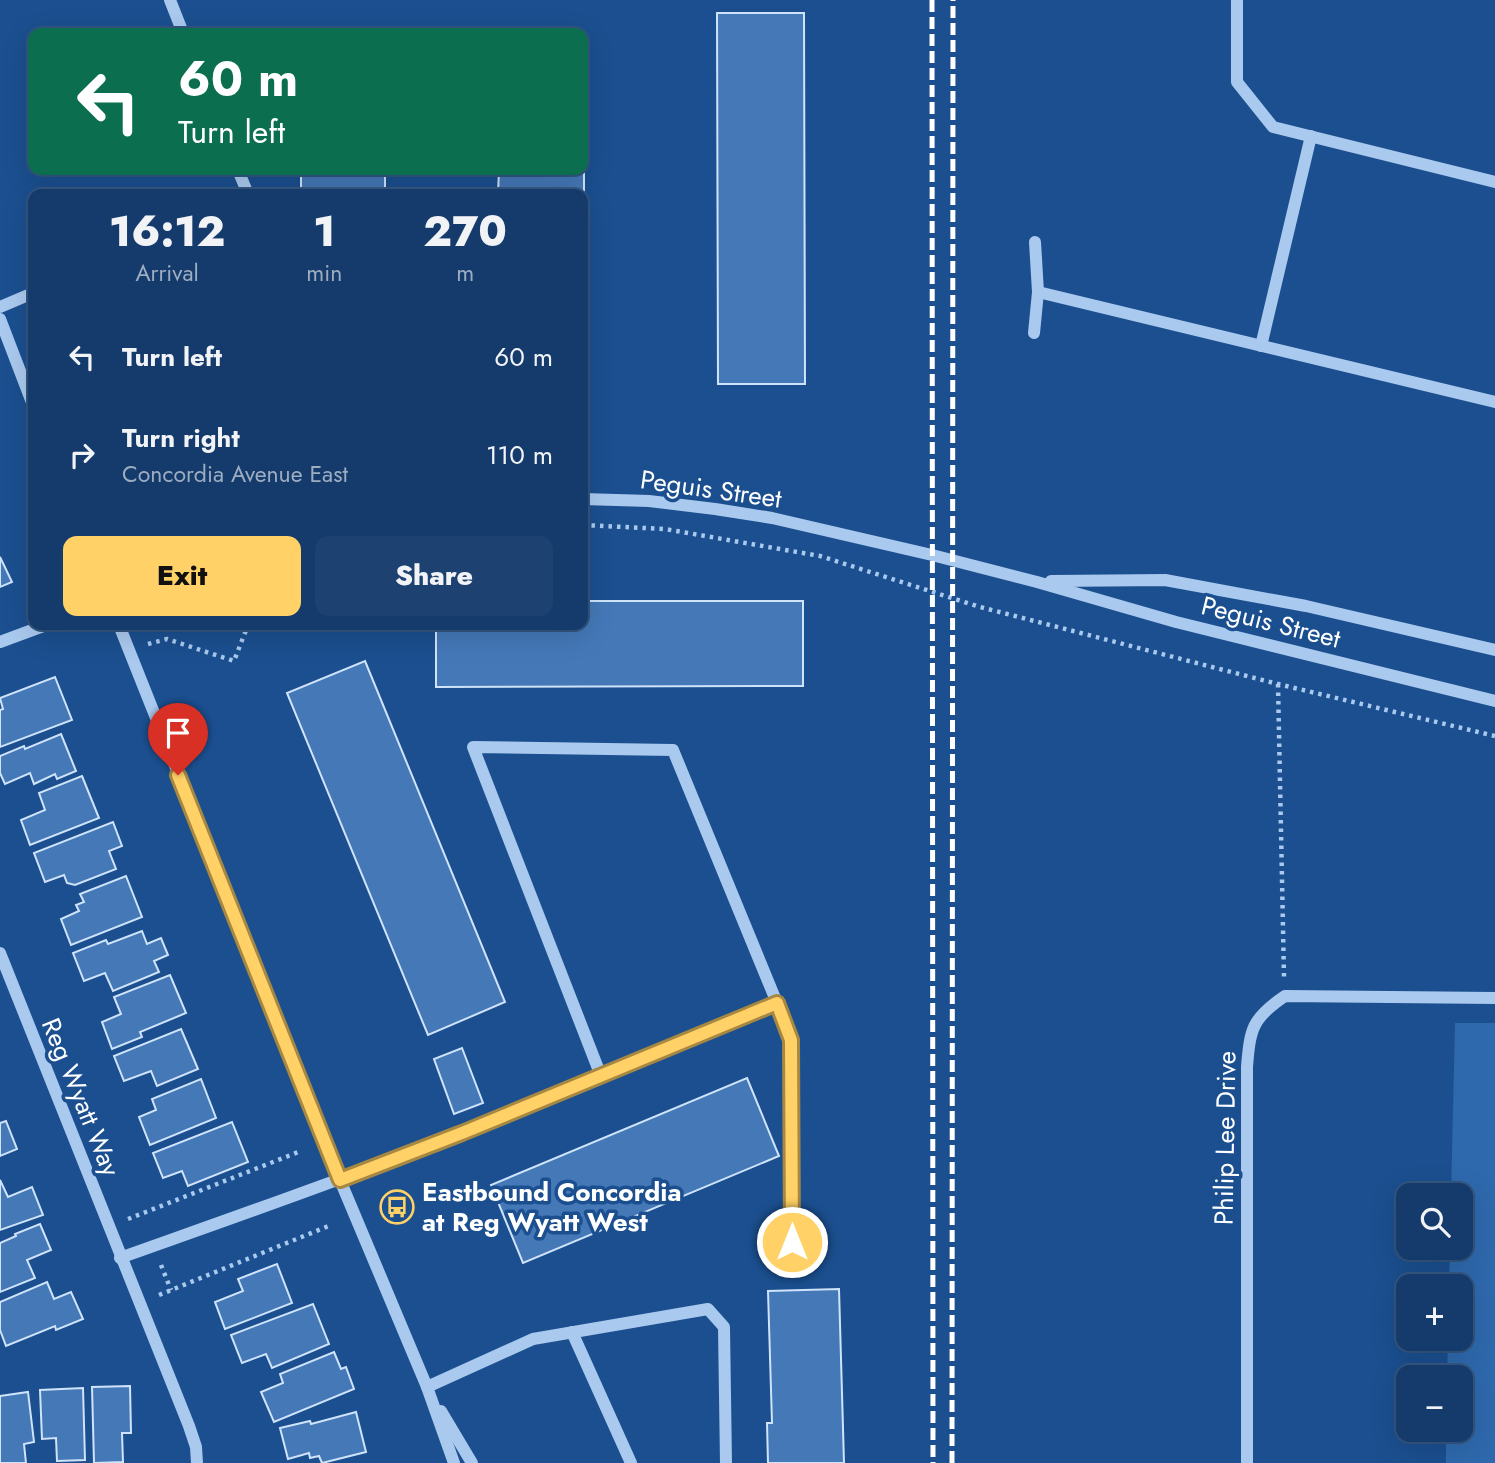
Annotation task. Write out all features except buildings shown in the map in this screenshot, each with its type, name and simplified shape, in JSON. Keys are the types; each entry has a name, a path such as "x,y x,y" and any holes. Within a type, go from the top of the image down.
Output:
{"street":[{"path":"170,0 181,28"},
{"path":"1237,0 1237,82 1273,127 1495,182"},
{"path":"1261,346 1311,136"},
{"path":"1034,333 1038,292 1035,242"},
{"path":"1038,292 1495,402"},
{"path":"0,307 28,295"},
{"path":"0,319 28,392"},
{"name":"Peguis Street","path":"588,499 649,501 772,518 932,555 1176,622 1495,701"},
{"name":"Peguis Street","path":"1037,582 1165,580 1306,606 1495,650"},
{"path":"0,642 32,630"},
{"path":"121,630 340,1180 427,1387 454,1463"},
{"path":"601,1076 473,747 673,750 791,1040 792,1242"},
{"name":"Reg Wyatt Way","path":"0,953 189,1426 196,1447 197,1463"},
{"path":"1285,996 1495,998"},
{"name":"Philip Lee Drive","path":"1247,1463 1247,1067 1250,1037 1257,1020 1264,1010 1285,996"},
{"path":"120,1258 340,1180 777,1003"},
{"path":"427,1387 533,1339 708,1308 724,1328 726,1463"},
{"path":"572,1332 631,1463"},
{"path":"427,1387 472,1463"}],"path":[{"path":"588,525 665,529 821,556 980,607 1495,737"},
{"path":"128,649 167,639 234,661 246,630"},
{"path":"1278,684 1285,996"},
{"path":"108,1227 301,1150"},
{"path":"138,1303 331,1225"}],"shaded area":[{"path":"1455,1023 1495,1023 1495,1463 1446,1463 1446,1442 1473,1442 1473,1365 1447,1365 1448,1351 1473,1351 1473,1274 1449,1274 1450,1260 1473,1260 1473,1183 1451,1183"}],"railway":[{"path":"932,0 933,1463"},
{"path":"952,1463 953,0"}],"place":[{"name":"Eastbound Concordia at Reg Wyatt West","path":"397,1207"}],"route":[{"path":"178,775 340,1180 462,1133 777,1003 791,1040 792,1242"}]}
